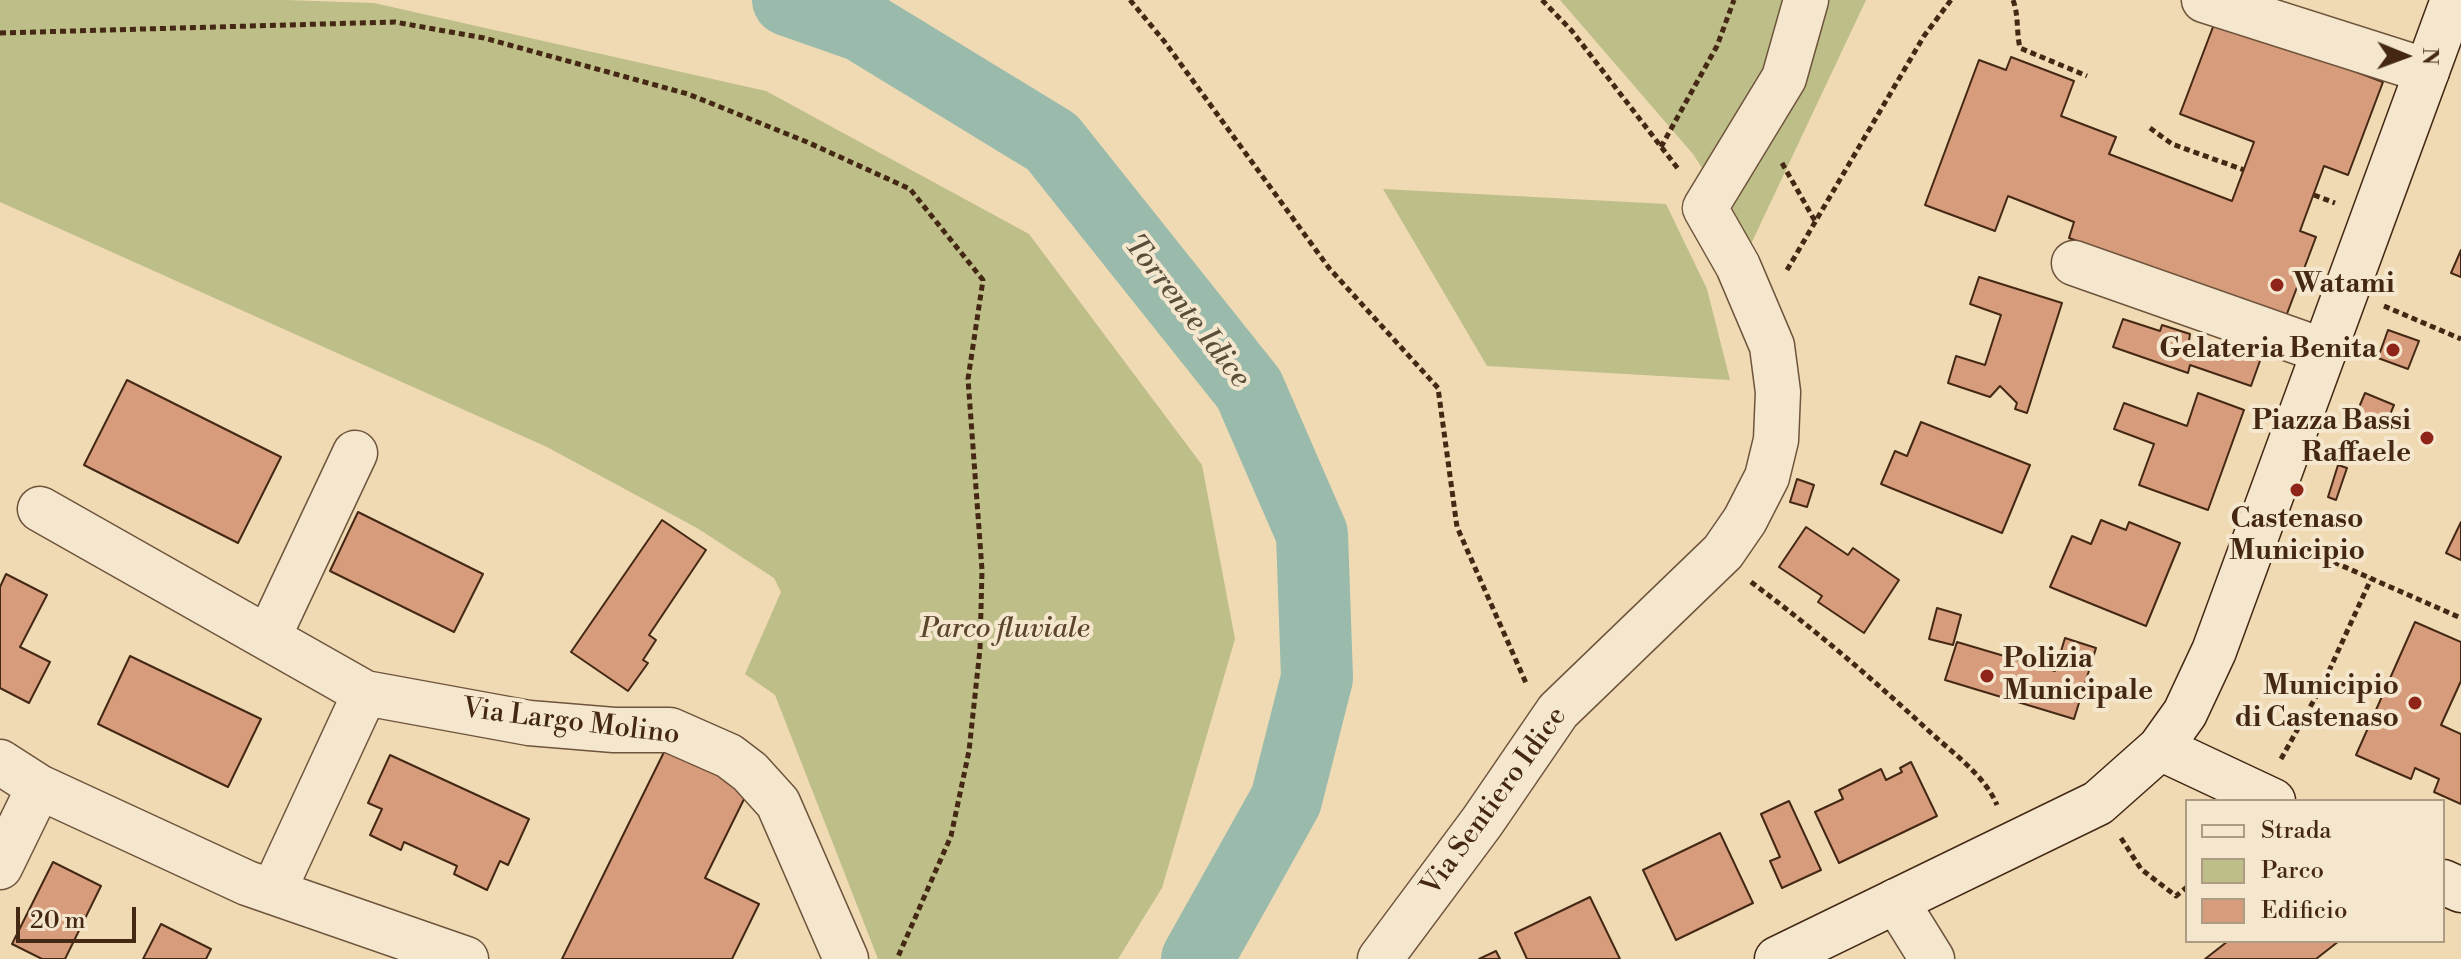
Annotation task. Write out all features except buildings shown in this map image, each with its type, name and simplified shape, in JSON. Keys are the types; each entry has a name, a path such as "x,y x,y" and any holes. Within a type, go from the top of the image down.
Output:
{"street":[{"path":"1705,208 1784,78 1806,0"},
{"path":"2204,0 2427,71"},
{"path":"1777,959 2098,803 2160,748 2185,713 2214,651 2260,529 2453,0"},
{"name":"Via Sentiero Idice","path":"1380,959 1482,822 1558,711 1721,555 1745,520 1767,477 1776,440 1778,392 1772,346 1738,266 1705,208"},
{"path":"2074,263 2324,351"},
{"path":"268,638 355,453"},
{"name":"Via Largo Molino","path":"40,509 365,693 529,723 614,730 670,730 729,756 750,772 778,803 846,959"},
{"path":"273,892 365,693"},
{"path":"2160,748 2266,798"},
{"path":"0,762 39,787 247,883 466,959"},
{"path":"0,867 39,787"},
{"path":"1896,901 1932,959"}],"path":[{"path":"1130,0 1164,41 1329,268 1438,388 1457,527 1532,695 1558,711"},
{"path":"1542,0 1572,31 1705,208"},
{"path":"1661,147 1717,46 1734,0"},
{"path":"1760,316 1924,36 1951,0"},
{"path":"2013,0 2018,15 2020,48 2087,76"},
{"path":"0,33 395,22 484,38 688,94 807,142 910,189 983,280 968,379 982,570 980,649 969,751 951,836 897,959"},
{"path":"1759,120 1815,221"},
{"path":"2150,128 2172,144 2244,170"},
{"path":"2347,289 2461,339"},
{"path":"2260,529 2461,618"},
{"path":"1721,555 1870,676 1963,762 1991,792 2014,844"},
{"path":"2266,798 2371,579"},
{"path":"2098,803 2141,869 2176,896 2185,889"}],"green space":[{"name":"Parco fluviale","path":"0,0 374,3 766,91 1029,234 1202,465 1235,639 1162,888 1118,959 878,959 775,695 745,674 781,592 774,578 697,528 547,447 0,202"},
{"path":"1560,0 1866,0 1751,244 1693,154"},
{"path":"1383,189 1666,204 1707,289 1730,380 1487,366"}],"waterway":[{"name":"Torrente Idice","path":"788,0 862,26 1052,142 1249,389 1312,534 1317,678 1286,800 1197,959"}],"place":[{"name":"Watami","path":"2277,285"},
{"name":"Gelateria Benita","path":"2393,350"},
{"name":"Piazza Bassi Raffaele","path":"2427,438"},
{"name":"Castenaso Municipio","path":"2297,490"},
{"name":"Polizia Municipale","path":"1987,676"},
{"name":"Municipio di Castenaso","path":"2415,703"}]}
